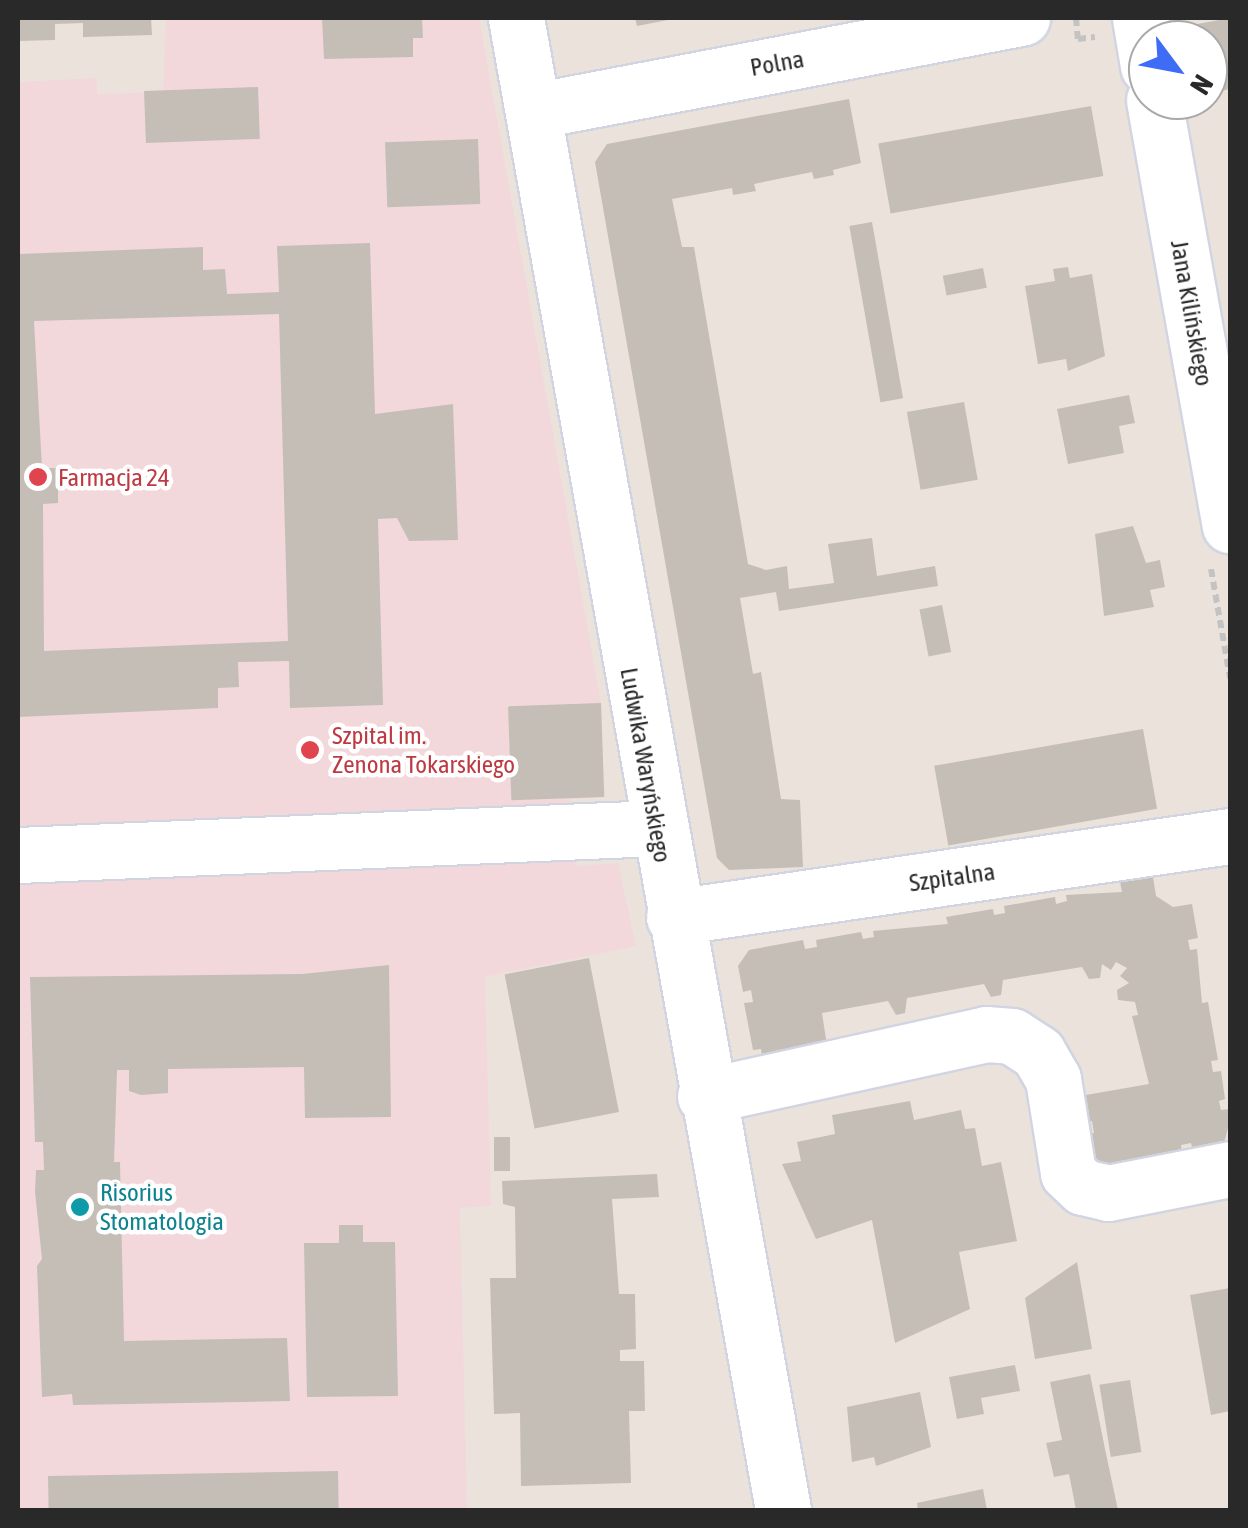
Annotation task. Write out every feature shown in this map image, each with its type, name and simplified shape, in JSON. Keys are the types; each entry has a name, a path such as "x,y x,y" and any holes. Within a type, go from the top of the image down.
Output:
{"street":[{"name":"Ludwika Waryńskiego","path":"516,18 705,1096 784,1510"},
{"name":"Polna","path":"532,111 1022,18"},
{"name":"Jana Kilińskiego","path":"1158,120 1230,525"},
{"path":"18,856 658,828"},
{"name":"Szpitalna","path":"674,917 1230,836"},
{"path":"705,1096 986,1034 1012,1036 1038,1053 1053,1079 1068,1173 1084,1187 1108,1192 1230,1169"}],"shaded area":[{"name":"Szpital im. Zenona Tokarskiego","path":"166,18 479,18 601,703 604,797 570,799 576,866 618,863 636,946 485,977 491,1206 460,1208 467,1510 18,1510 18,82 97,78 97,94 163,92"}],"building":[{"path":"18,18 151,18 152,35 83,37 83,23 55,24 55,40 18,41"},
{"path":"322,18 422,18 423,38 413,38 413,57 324,59"},
{"path":"635,18 673,18 673,19 637,26"},
{"path":"1230,18 1228,89 1228,20 1219,20"},
{"path":"258,87 260,139 146,143 144,91"},
{"path":"849,99 861,163 814,179 812,172 754,184 756,191 733,195 732,188 672,199 682,247 694,247 748,564 766,570 787,566 789,589 834,583 828,544 872,538 877,576 935,566 938,586 779,611 776,592 740,598 753,674 761,672 781,799 800,800 803,867 729,870 717,858 595,162 607,144"},
{"path":"1091,106 1103,176 891,213 878,144"},
{"path":"478,139 480,204 387,207 385,142"},
{"path":"872,222 903,398 880,402 849,226"},
{"path":"370,243 375,414 453,404 458,540 409,541 397,518 378,519 383,705 290,708 289,661 238,662 239,687 218,688 218,708 18,717 18,254 203,247 203,270 225,269 227,294 279,292 277,246","holes":["279,314 288,641 44,651 43,504 58,503 58,486 57,468 42,468 34,321"]},
{"path":"1068,267 1070,278 1092,274 1105,356 1068,371 1066,359 1038,364 1025,286 1055,281 1053,269"},
{"path":"983,268 987,288 947,295 943,276"},
{"path":"1129,395 1135,423 1119,426 1124,453 1068,464 1057,409"},
{"path":"964,402 978,480 921,490 907,412"},
{"path":"1133,526 1146,563 1160,560 1165,587 1150,590 1154,607 1104,616 1095,534"},
{"path":"942,605 951,652 929,657 919,609"},
{"path":"601,703 604,797 511,800 508,706"},
{"path":"1143,729 1157,809 948,846 934,766"},
{"path":"1153,877 1156,896 1173,907 1192,904 1198,938 1188,940 1190,950 1197,949 1202,1003 1208,1002 1218,1060 1211,1061 1213,1072 1221,1071 1225,1099 1219,1101 1221,1110 1229,1109 1223,1147 1193,1152 1191,1143 1181,1145 1182,1154 1107,1168 1090,1156 1086,1134 1094,1133 1092,1121 1084,1123 1080,1096 1149,1084 1132,1016 1138,1015 1135,1002 1118,1000 1117,990 1129,983 1120,976 1127,968 1116,962 1111,970 1102,964 1100,978 1089,979 1082,967 1003,980 1001,995 991,997 984,984 907,998 905,1013 896,1015 888,1001 822,1013 828,1052 763,1063 761,1049 753,1050 744,1003 753,1002 751,990 743,992 738,966 749,950 803,940 805,949 817,947 816,940 861,932 863,939 874,937 873,931 948,924 946,917 993,909 994,915 1005,913 1004,906 1055,897 1056,904 1067,901 1066,895 1122,892 1120,882"},
{"path":"589,958 619,1112 535,1129 505,974"},
{"path":"389,965 391,1117 305,1118 304,1067 168,1069 168,1093 141,1095 129,1091 129,1070 117,1070 114,1162 120,1162 124,1341 287,1338 290,1401 73,1405 72,1394 42,1397 37,1266 42,1259 35,1192 36,1170 44,1170 43,1142 35,1142 30,977 302,974"},
{"path":"910,1101 914,1120 961,1110 965,1129 975,1128 982,1166 1001,1162 1017,1241 959,1252 970,1309 895,1343 872,1220 816,1239 782,1164 801,1161 797,1142 835,1134 832,1115"},
{"path":"494,1137 510,1137 510,1171 494,1171"},
{"path":"657,1174 659,1197 612,1199 619,1294 635,1294 636,1349 620,1350 620,1361 644,1361 645,1411 629,1411 631,1483 521,1486 520,1413 494,1414 490,1278 516,1278 515,1207 503,1204 502,1181"},
{"path":"339,1225 363,1225 363,1242 395,1242 398,1396 307,1397 304,1243 339,1243"},
{"path":"1077,1262 1092,1349 1035,1359 1025,1298"},
{"path":"1230,1288 1230,1411 1211,1415 1190,1295"},
{"path":"1015,1365 1020,1391 981,1398 984,1414 957,1419 949,1377"},
{"path":"1090,1374 1118,1510 1076,1510 1069,1474 1054,1477 1046,1443 1062,1440 1050,1382"},
{"path":"1130,1380 1141,1452 1111,1457 1099,1385"},
{"path":"920,1392 931,1447 876,1466 874,1457 852,1462 847,1407"},
{"path":"338,1471 339,1510 49,1510 48,1476"},
{"path":"983,1489 987,1510 918,1510 917,1503"}],"place":[{"name":"Farmacja 24","path":"38,477"},
{"name":"Szpital im. Zenona Tokarskiego","path":"310,750"},
{"name":"Risorius Stomatologia","path":"80,1207"}]}
